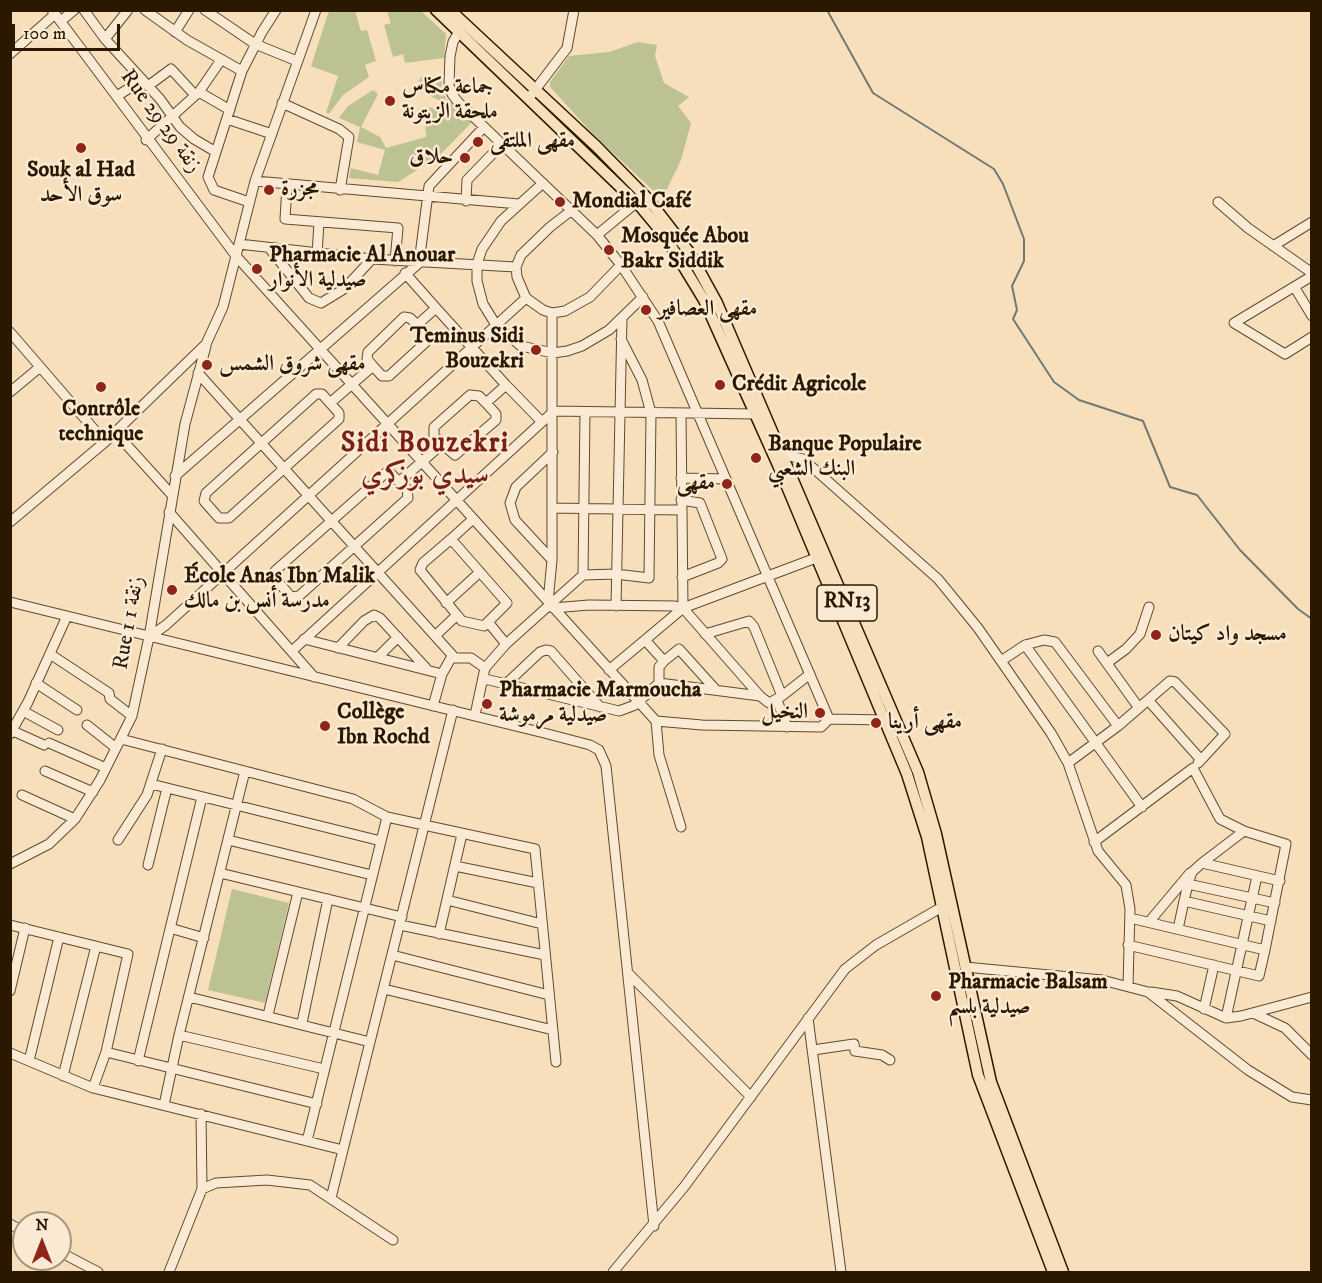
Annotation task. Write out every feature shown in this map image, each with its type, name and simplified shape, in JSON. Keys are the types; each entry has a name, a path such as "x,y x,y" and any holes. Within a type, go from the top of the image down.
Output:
{"main road":[{"name":"RN13","path":"436,10 462,28 629,180 665,219 689,252 726,321 918,772 936,834 991,1082 1063,1272"},
{"name":"RN13","path":"450,10 462,28"},
{"name":"RN13","path":"532,94 636,202 665,236 699,291 755,414 917,801 978,1076 1053,1272"}],"street":[{"path":"10,54 56,15 74,10"},
{"path":"84,10 105,39 171,116 194,139 216,152"},
{"path":"105,39 128,10"},
{"path":"145,10 175,32 243,71"},
{"path":"175,32 189,10"},
{"path":"205,10 255,44 297,61"},
{"path":"532,94 567,48 574,10"},
{"path":"249,202 221,193 211,186 208,177 243,71 255,44 276,11"},
{"path":"12,518 105,442 206,344 223,307 255,181 315,11"},
{"name":"Rue 29 زنقة 29","path":"56,15 117,96 146,140 236,256 472,520 656,721"},
{"path":"462,28 450,56 449,85 458,102 597,236 621,265 658,321 829,719"},
{"path":"146,140 197,93 221,60"},
{"path":"117,96 171,69 197,93 229,115 272,134"},
{"path":"282,103 339,129 349,137 340,190"},
{"path":"175,476 419,263 429,186 484,127"},
{"path":"466,201 467,180 502,144"},
{"path":"255,181 287,186 519,204"},
{"path":"543,183 489,235 477,264 479,294 496,325 521,346 553,353 582,346 609,330 643,297"},
{"path":"287,186 285,219 398,228 395,261"},
{"path":"597,236 636,202"},
{"path":"1218,202 1273,246 1310,270 1295,288 1234,323 1285,354 1311,337"},
{"path":"572,210 529,246 516,267 520,287 526,298 552,313 577,306 621,265"},
{"path":"317,255 319,222"},
{"path":"1273,246 1311,222"},
{"path":"239,244 372,260 516,267"},
{"path":"270,249 309,298 321,303 344,289 372,260"},
{"path":"405,273 542,422"},
{"path":"1295,288 1311,316"},
{"path":"149,637 526,298"},
{"path":"417,325 436,308"},
{"path":"550,605 554,411 552,313"},
{"path":"404,317 410,318 426,336 426,342 386,378 373,366 367,359 368,352 404,317"},
{"path":"616,606 618,412 622,318"},
{"path":"10,332 105,442"},
{"path":"475,715 485,679 485,668 506,644 583,575 616,574 649,578 651,413 642,380 621,339"},
{"name":"Rue 1 زنقة 1","path":"10,864 49,844 75,819 93,792 132,716 149,637 175,476 206,344"},
{"path":"330,403 373,366"},
{"path":"10,392 40,367"},
{"path":"198,373 454,657"},
{"path":"486,403 506,385"},
{"path":"316,394 322,394 330,403 339,413 339,419 228,518 219,518 204,501 206,494 316,394"},
{"path":"470,395 479,396 486,403 496,414 496,420 454,455 433,431 470,395"},
{"path":"293,650 554,411 755,414"},
{"path":"583,575 585,412"},
{"path":"681,413 683,609 760,696 769,703 780,698 810,674"},
{"path":"115,432 172,495"},
{"path":"400,481 442,444"},
{"path":"552,560 515,520 510,502 516,487 553,452"},
{"path":"784,455 803,459 938,579 956,599 1052,733 1068,763 1094,842 1102,857 1126,885 1130,918 1128,986"},
{"path":"388,471 400,481 408,489 408,498 295,598 273,574 388,471"},
{"path":"681,478 726,479"},
{"path":"552,508 650,510 700,502 723,559 682,577"},
{"path":"169,512 315,677"},
{"path":"472,520 423,563 420,570 458,618 488,625 506,644"},
{"path":"451,539 507,603 488,625"},
{"path":"609,670 683,609 816,558"},
{"path":"446,603 480,572"},
{"path":"10,602 475,715 590,745 603,756 654,1226"},
{"path":"550,605 683,609"},
{"path":"1107,663 1126,649 1140,634 1149,607"},
{"path":"338,648 371,615 380,618 426,668"},
{"path":"67,616 12,732 106,768"},
{"path":"435,636 458,618"},
{"path":"705,634 749,621 754,627 780,698 787,727"},
{"path":"378,657 398,637"},
{"path":"304,639 426,668 442,674"},
{"path":"645,640 664,661"},
{"path":"1001,661 1024,645 1044,640 1055,642 1118,726"},
{"path":"1024,645 1142,807"},
{"path":"659,683 658,667 679,649 716,690"},
{"path":"507,683 540,652 551,651 600,707"},
{"path":"1098,651 1139,708"},
{"path":"50,654 109,693 110,699 132,716"},
{"path":"433,706 442,674 448,662 454,657 471,658 485,668"},
{"path":"485,679 619,711 627,710 659,683 760,696"},
{"path":"1068,763 1118,726 1166,683 1175,682 1223,730 1224,738 1193,768 1094,842"},
{"path":"36,683 77,710"},
{"path":"1148,700 1201,760"},
{"path":"331,1198 453,710"},
{"path":"23,711 58,730"},
{"path":"681,827 659,755 656,721 821,727 829,719 885,720"},
{"path":"87,725 116,748"},
{"path":"121,739 353,799 387,817 535,849 556,1062"},
{"path":"118,840 141,806 162,749"},
{"path":"1128,945 1259,976 1286,844 1244,831 1220,819 1193,768"},
{"path":"45,771 93,792"},
{"path":"165,1105 179,1035 245,771"},
{"path":"151,784 381,841"},
{"path":"148,865 167,788"},
{"path":"22,795 75,819"},
{"path":"138,1061 202,797"},
{"path":"307,1141 387,817"},
{"path":"1149,922 1192,872 1244,831"},
{"path":"439,934 462,834"},
{"path":"228,840 372,874"},
{"path":"1202,863 1280,881"},
{"path":"455,866 538,884"},
{"path":"1178,929 1192,872"},
{"path":"220,873 365,908 439,934 545,955"},
{"path":"1226,1018 1257,876"},
{"path":"1188,884 1275,903"},
{"path":"268,1015 298,892"},
{"path":"302,1023 328,899"},
{"path":"447,900 542,924"},
{"path":"1184,901 1271,921"},
{"path":"613,1272 654,1226 845,969 876,945 942,907"},
{"path":"1130,918 1265,950"},
{"path":"10,924 128,954 106,1052 93,1088"},
{"path":"10,991 25,928"},
{"path":"170,928 204,938"},
{"path":"28,1061 59,937"},
{"path":"63,1076 96,946"},
{"path":"392,955 549,995"},
{"path":"1204,1009 1214,965"},
{"path":"965,967 1102,980 1148,992 1177,996 1226,1018 1311,998"},
{"path":"628,973 751,1096"},
{"path":"384,989 553,1030"},
{"path":"1148,992 1248,1070 1292,1097 1311,1100"},
{"path":"189,997 302,1023 370,1042"},
{"path":"1253,1013 1285,1028 1311,1055"},
{"path":"808,1018 841,1272"},
{"path":"179,1035 324,1069"},
{"path":"813,1050 854,1044 855,1051 882,1055 890,1060"},
{"path":"106,1052 317,1104"},
{"path":"10,1053 93,1088 343,1150"},
{"path":"169,1272 202,1189 201,1114"},
{"path":"202,1189 209,1184 224,1182 295,1181 318,1189 393,1240"},
{"path":"72,1258 98,1272"}],"green space":[{"path":"329,11 355,11 361,31 367,30 376,61 365,65 369,77 343,95 329,114 326,113 338,76 311,66"},
{"path":"387,11 421,11 446,34 444,58 405,63 403,54 393,57 384,25 391,23"},
{"path":"638,42 657,45 655,56 664,83 689,97 678,106 691,123 681,160 666,191 660,197 592,133 550,87 550,82 569,56 609,52"},
{"path":"442,75 441,92 446,98 442,102 416,88 421,77"},
{"path":"373,90 378,94 361,127 380,137 386,148 426,137 425,117 430,107 436,110 447,99 472,122 438,157 398,182 349,178 351,168 378,175 385,150 357,142 360,127 339,118 348,106"},
{"path":"232,889 289,903 265,1003 208,990"}],"waterway":[{"path":"827,10 873,93 994,169 1003,184 1024,239 1024,261 1012,286 1017,310 1013,319 1054,382 1079,400 1143,421 1170,487 1197,495 1240,550 1298,609 1312,619"}],"place":[{"name":"جماعة مكناس ملحقة الزيتونة","path":"390,101"},
{"name":"مقهى الملتقى","path":"478,142"},
{"name":"Souk al Had سوق الأحد","path":"81,148"},
{"name":"حلاق","path":"465,158"},
{"name":"مجزرة","path":"269,190"},
{"name":"Mondial Café","path":"560,202"},
{"name":"Mosquée Abou Bakr Siddik","path":"609,250"},
{"name":"Pharmacie Al Anouar صيدلية الأنوار","path":"257,269"},
{"name":"مقهى العصافير","path":"646,310"},
{"name":"Teminus Sidi Bouzekri","path":"536,350"},
{"name":"مقهى شروق الشمس","path":"207,365"},
{"name":"Crédit Agricole","path":"720,385"},
{"name":"Contrôle technique","path":"101,387"},
{"name":"Banque Populaire البنك الشعبي","path":"756,458"},
{"name":"مقهى","path":"727,484"},
{"name":"École Anas Ibn Malik مدرسة أنس بن مالك","path":"172,590"},
{"name":"مسجد واد كيتان","path":"1156,635"},
{"name":"Pharmacie Marmoucha صيدلية مرموشة","path":"487,704"},
{"name":"النخيل","path":"820,713"},
{"name":"مقهى أرينا","path":"876,723"},
{"name":"Collège Ibn Rochd","path":"325,726"},
{"name":"Pharmacie Balsam صيدلية بلسم","path":"936,996"}],"district":[{"name":"Sidi Bouzekri سيدي بوزكري","path":"425,461"}]}
